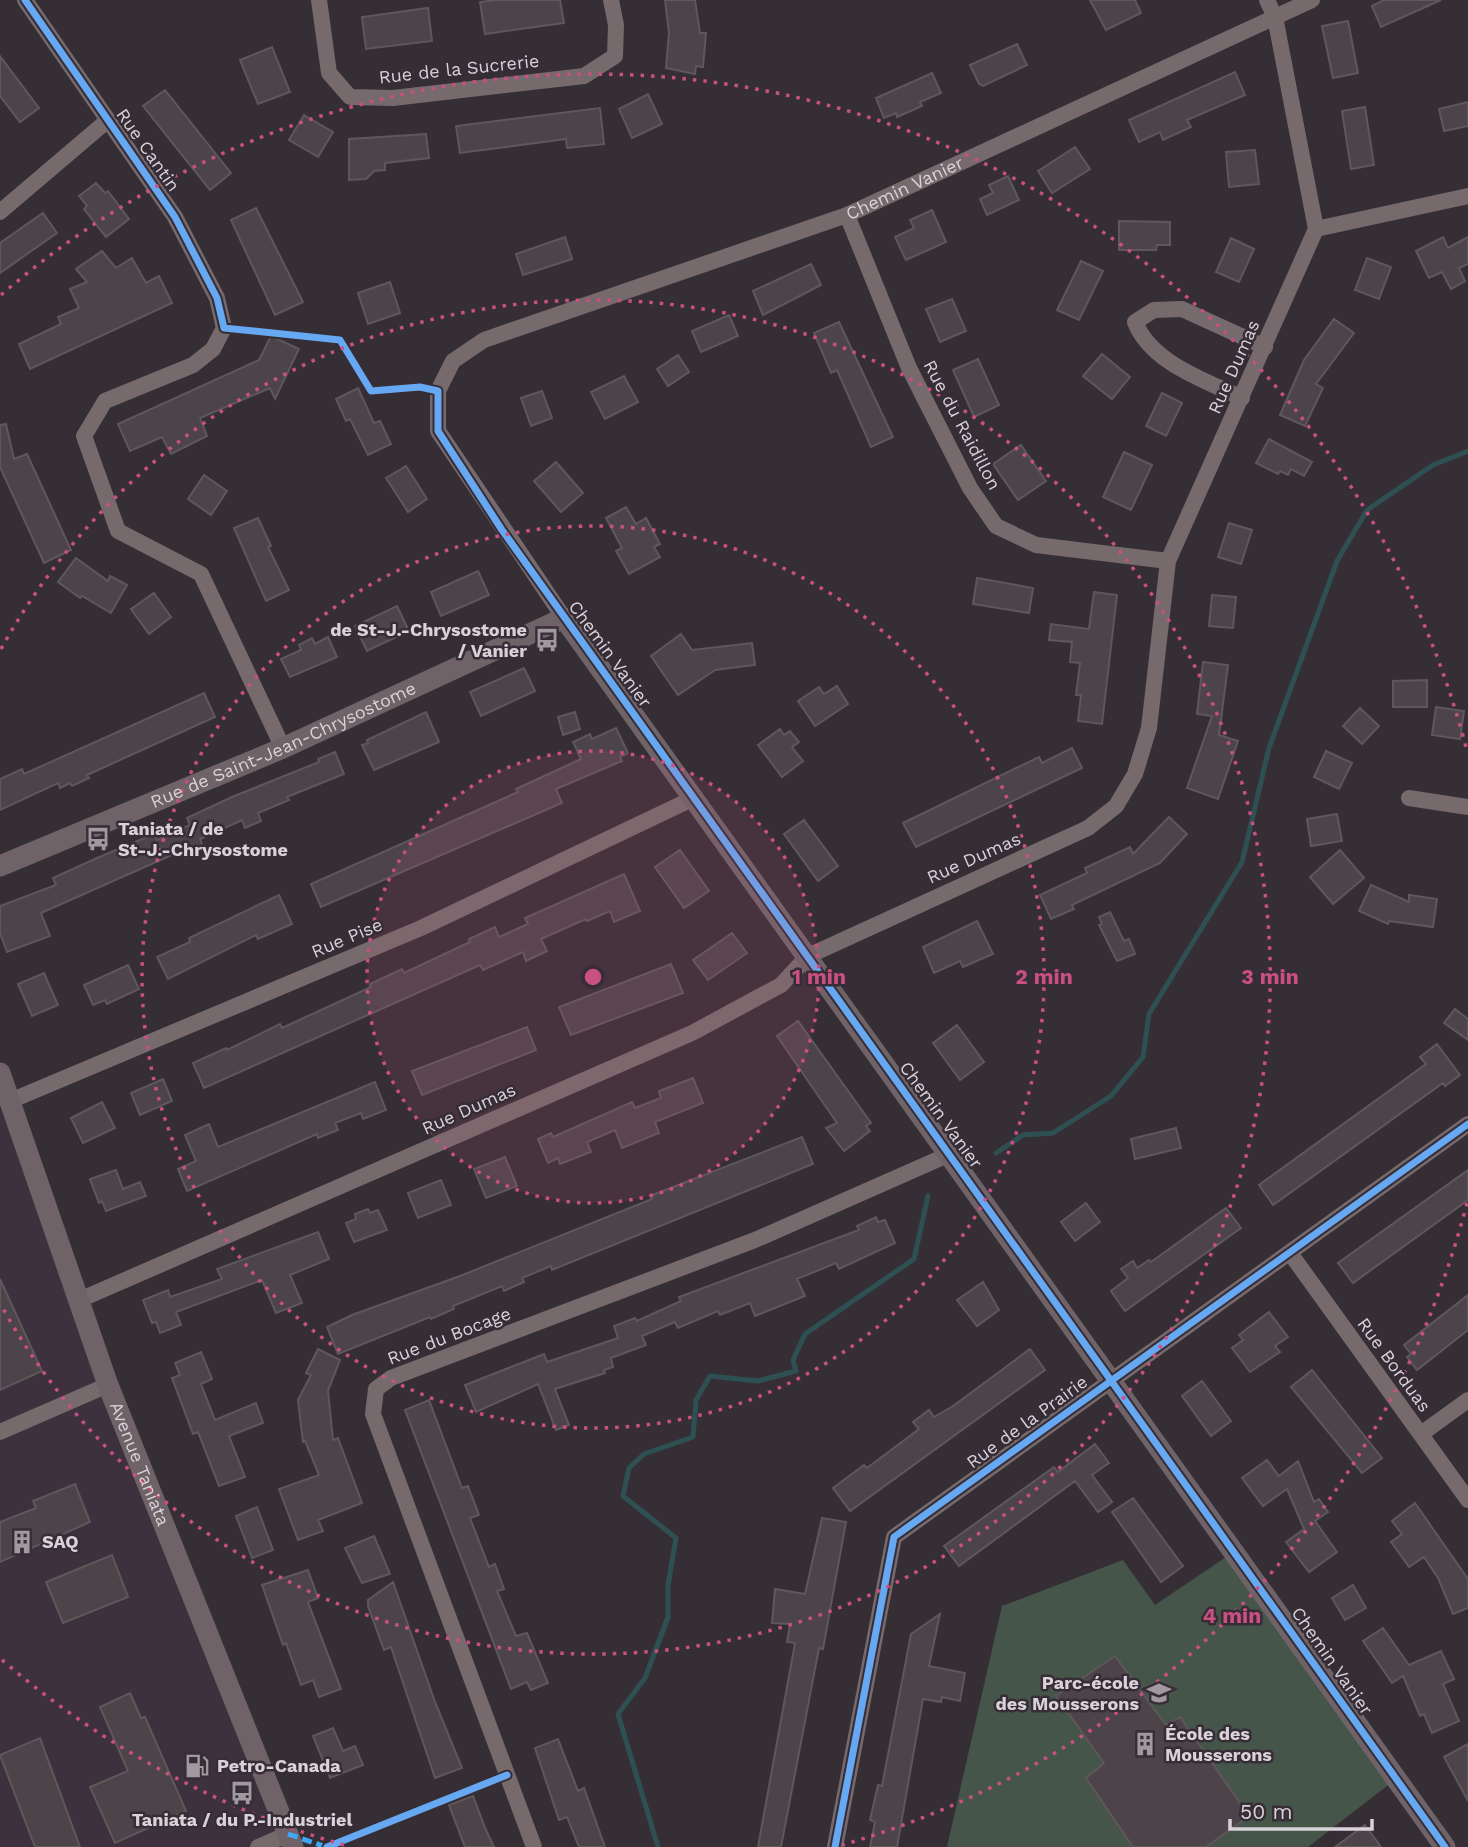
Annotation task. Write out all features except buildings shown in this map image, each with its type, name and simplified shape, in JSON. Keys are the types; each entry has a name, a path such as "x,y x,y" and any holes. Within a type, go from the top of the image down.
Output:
{"street":[{"name":"Rue Cantin","path":"25,0 175,217 217,298 224,328 213,349 193,365 105,401 84,436 118,531 201,573 283,748"},
{"name":"Rue de la Sucrerie","path":"319,0 329,73 350,97 393,98 584,76 615,56 616,25 611,0"},
{"path":"1267,0 1275,17 1317,229 1468,196"},
{"name":"Chemin Vanier","path":"1312,0 846,215 484,340 453,361 438,391 438,431 564,618 1445,1847"},
{"path":"0,212 108,120"},
{"name":"Rue du Raidillon","path":"846,215 909,368 970,488 996,526 1036,545 1168,561"},
{"name":"Rue Dumas","path":"77,1301 692,1033 781,985 808,956 1088,828 1116,806 1135,774 1149,727 1168,561 1317,229"},
{"path":"1242,398 1170,363 1140,336 1135,322 1154,310 1182,309 1265,347"},
{"name":"Rue de Saint-Jean-Chrysostome","path":"0,866 283,748 564,618"},
{"name":"Rue Pise","path":"10,1101 421,928 694,798"},
{"path":"1409,798 1468,807"},
{"name":"Avenue Taniata","path":"0,1073 108,1385 290,1840"},
{"name":"Rue de la Prairie","path":"835,1847 894,1537 1468,1124"},
{"name":"Rue du Bocage","path":"534,1847 373,1414 376,1389 391,1378 755,1241 950,1154"},
{"name":"Rue Borduas","path":"1290,1253 1468,1500"},
{"path":"0,1432 108,1385"},
{"path":"1421,1434 1468,1400"},
{"path":"258,1847 290,1840"}],"shaded area":[{"path":"0,1082 292,1847 0,1847"}],"green space":[{"name":"Parc-école des Mousserons","path":"1235,1551 1396,1779 1308,1847 947,1847 1002,1606 1123,1560 1155,1605"}],"waterway":[{"path":"996,1153 1023,1135 1053,1133 1111,1096 1143,1057 1149,1014 1242,862 1269,748 1337,561 1367,510 1433,465 1468,451"},
{"path":"658,1847 618,1714 645,1678 668,1617 668,1585 676,1538 623,1496 629,1468 644,1454 693,1437 696,1400 710,1376 758,1381 796,1371 793,1360 805,1334 914,1259 928,1196"}],"marked path":[{"path":"288,1834 326,1847"}],"cycle path":[{"path":"25,0 175,217 217,298 224,328 340,340 371,391 420,387 438,391 438,431 502,530 1445,1847"},
{"path":"835,1847 894,1537 1468,1124"},
{"path":"327,1847 507,1775"}],"place":[{"name":"de St-J.-Chrysostome / Vanier","path":"547,640"},
{"name":"Taniata / de St-J.-Chrysostome","path":"98,839"},
{"name":"SAQ","path":"22,1542"},
{"name":"Parc-école des Mousserons","path":"1159,1693"},
{"name":"École des Mousserons","path":"1145,1744"},
{"name":"Petro-Canada","path":"197,1766"},
{"name":"Taniata / du P.-Industriel","path":"242,1793"}]}
